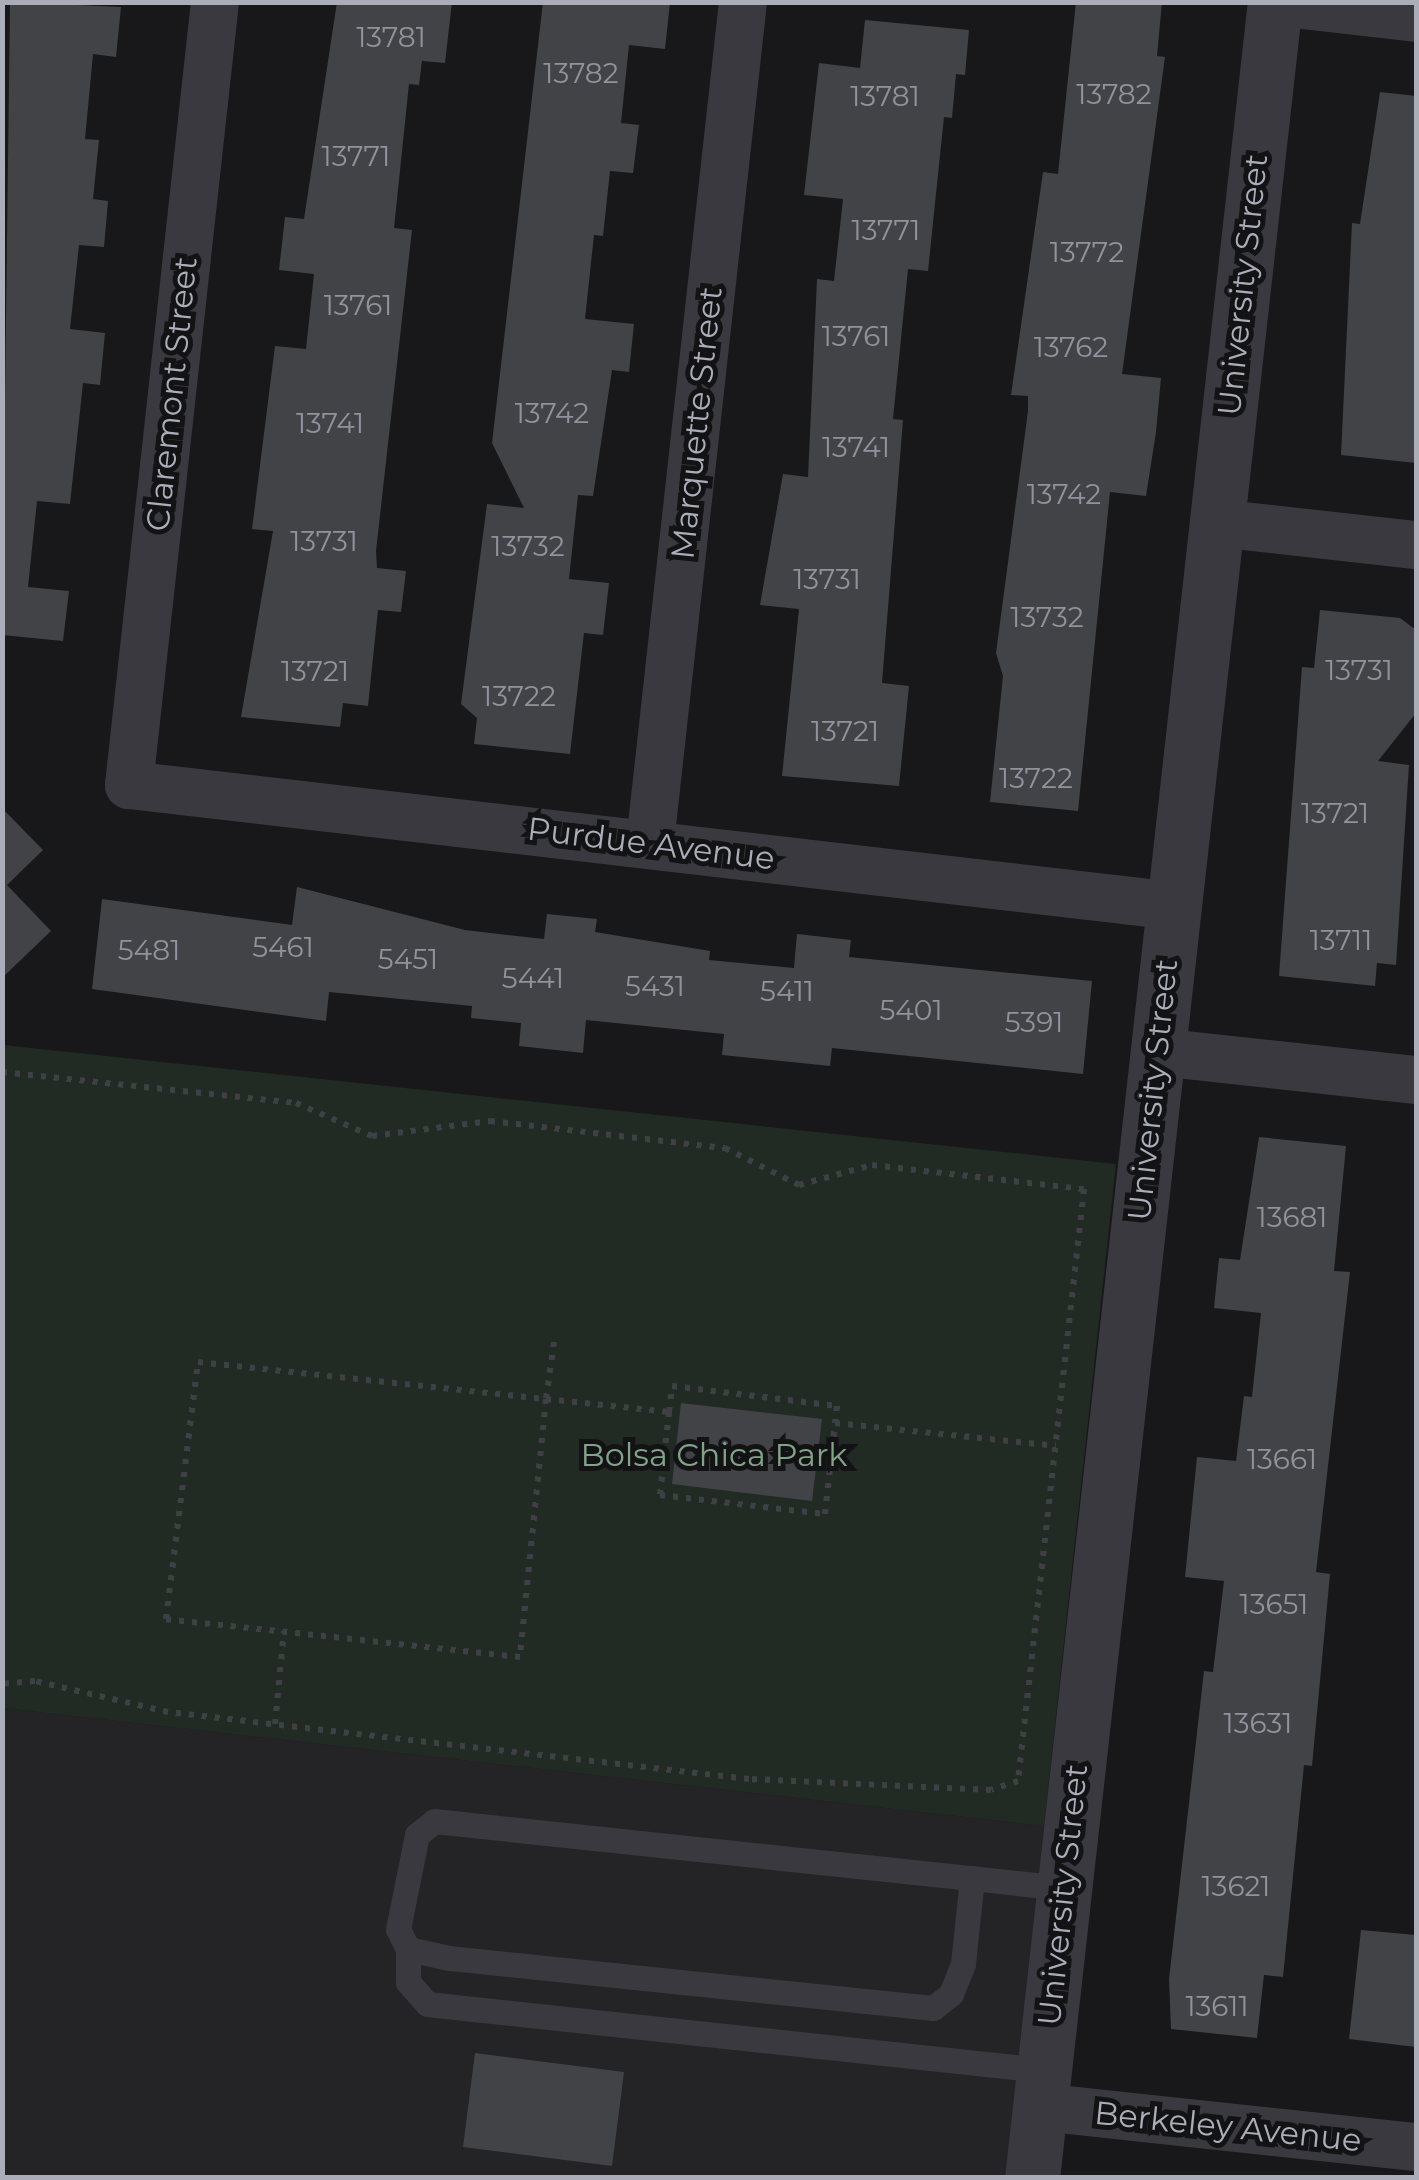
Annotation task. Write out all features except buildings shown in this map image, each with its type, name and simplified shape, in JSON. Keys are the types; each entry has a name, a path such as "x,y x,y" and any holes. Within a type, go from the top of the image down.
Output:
{"street":[{"name":"Claremont Street","path":"128,786 215,2"},
{"name":"Marquette Street","path":"650,843 743,2"},
{"path":"1276,2 1416,18"},
{"name":"University Street","path":"1032,2178 1276,2"},
{"path":"1216,524 1416,545"},
{"name":"Purdue Avenue","path":"128,786 1174,906"},
{"path":"1158,1052 1416,1080"},
{"name":"Berkeley Avenue","path":"1042,2088 1416,2147"}],"lane":[{"path":"1042,2088 427,2004 408,1982 408,1949 398,1929 409,1858 434,1821 1064,1888"},
{"path":"408,1949 933,2008 952,1994 962,1964 972,1878"}],"path":[{"path":"2,1072 296,1102 372,1136 490,1122 725,1148 798,1185 872,1164 1084,1189 1018,1781 991,1790 748,1778 275,1724 2,1684"},
{"path":"554,1342 546,1400 520,1657 166,1619 198,1362 546,1400 669,1412"},
{"path":"672,1386 837,1406 835,1423 824,1514 660,1495 672,1386"},
{"path":"835,1423 1056,1446"},
{"path":"275,1724 284,1632"}],"shaded area":[{"path":"3,1708 1044,1826 1005,2177 3,2178"}],"green space":[{"name":"Bolsa Chica Park","path":"3,1045 1116,1164 1044,1826 3,1708"}]}
